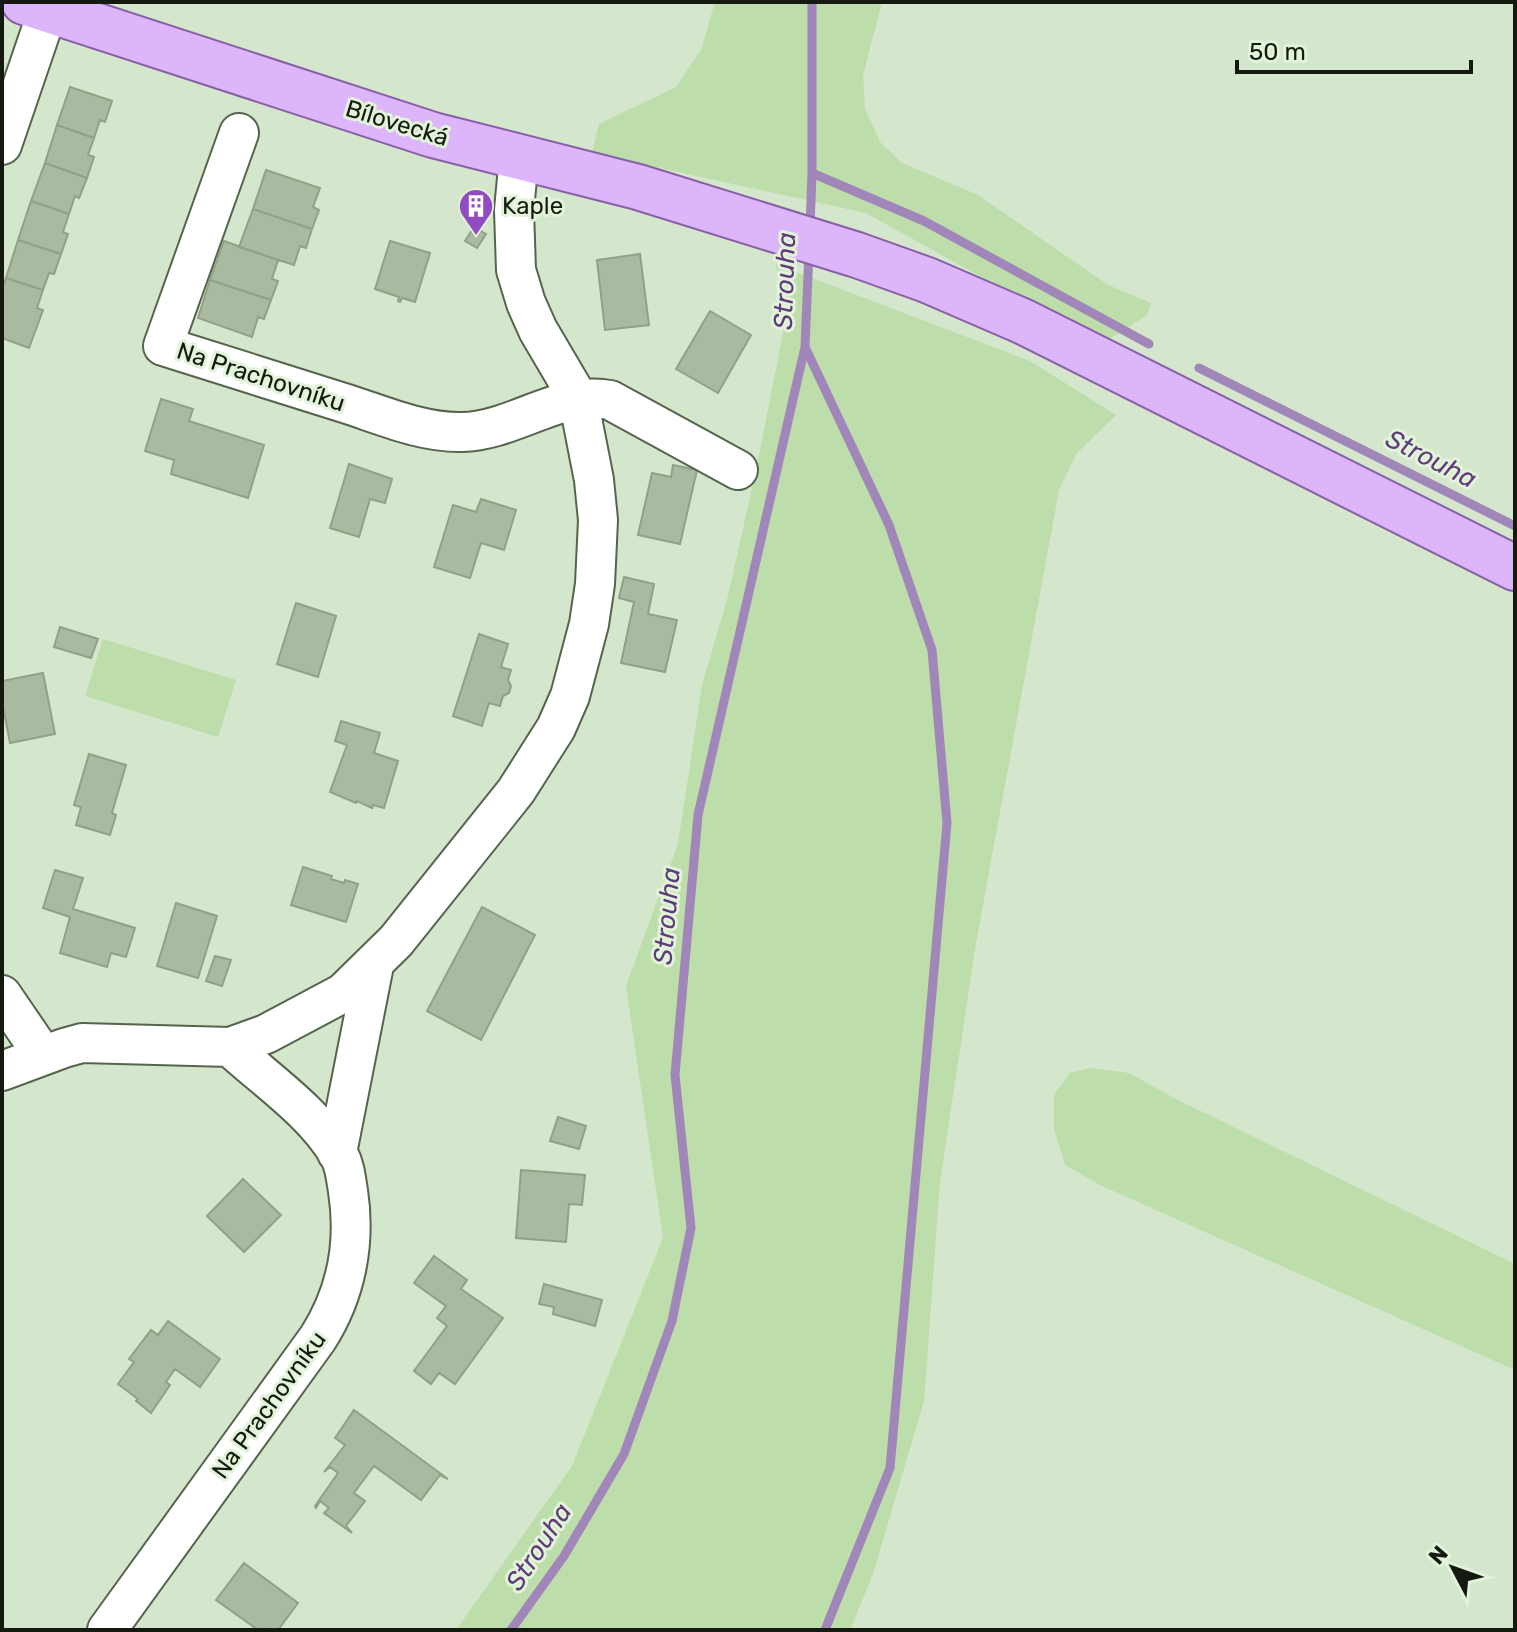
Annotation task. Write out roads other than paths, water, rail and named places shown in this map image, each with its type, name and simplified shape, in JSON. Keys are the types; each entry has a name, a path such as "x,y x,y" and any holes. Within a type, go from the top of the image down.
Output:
{"main road":[{"name":"Bílovecká","path":"48,7 419,131 638,187 890,266 1022,321 1515,568"}],"street":[{"path":"2,145 48,7"},
{"name":"Na Prachovníku","path":"239,133 163,346 404,422 446,431 493,428 578,398 610,400 738,470"},
{"path":"2,1071 82,1043 230,1047 310,1013 343,993 396,941 516,791 556,728 570,696 591,611 598,520 578,398 538,330 516,270 513,225 519,157"},
{"name":"Na Prachovníku","path":"337,1153 374,965"},
{"path":"2,995 43,1055"},
{"name":"Na Prachovníku","path":"107,1630 318,1338 337,1305 347,1269 349,1199 337,1153 306,1115 230,1047"}],"waterway":[{"name":"Strouha","path":"812,2 812,173 924,221 1149,344"},
{"name":"Strouha","path":"810,228 812,173"},
{"name":"Strouha","path":"511,1630 564,1556 624,1454 672,1321 691,1228 675,1075 698,815 805,347 809,251"},
{"path":"805,347 889,525 932,650 947,823 890,1468 825,1630"},
{"name":"Strouha","path":"1199,368 1515,526"}],"place":[{"name":"Kaple","path":"476,237"}]}
